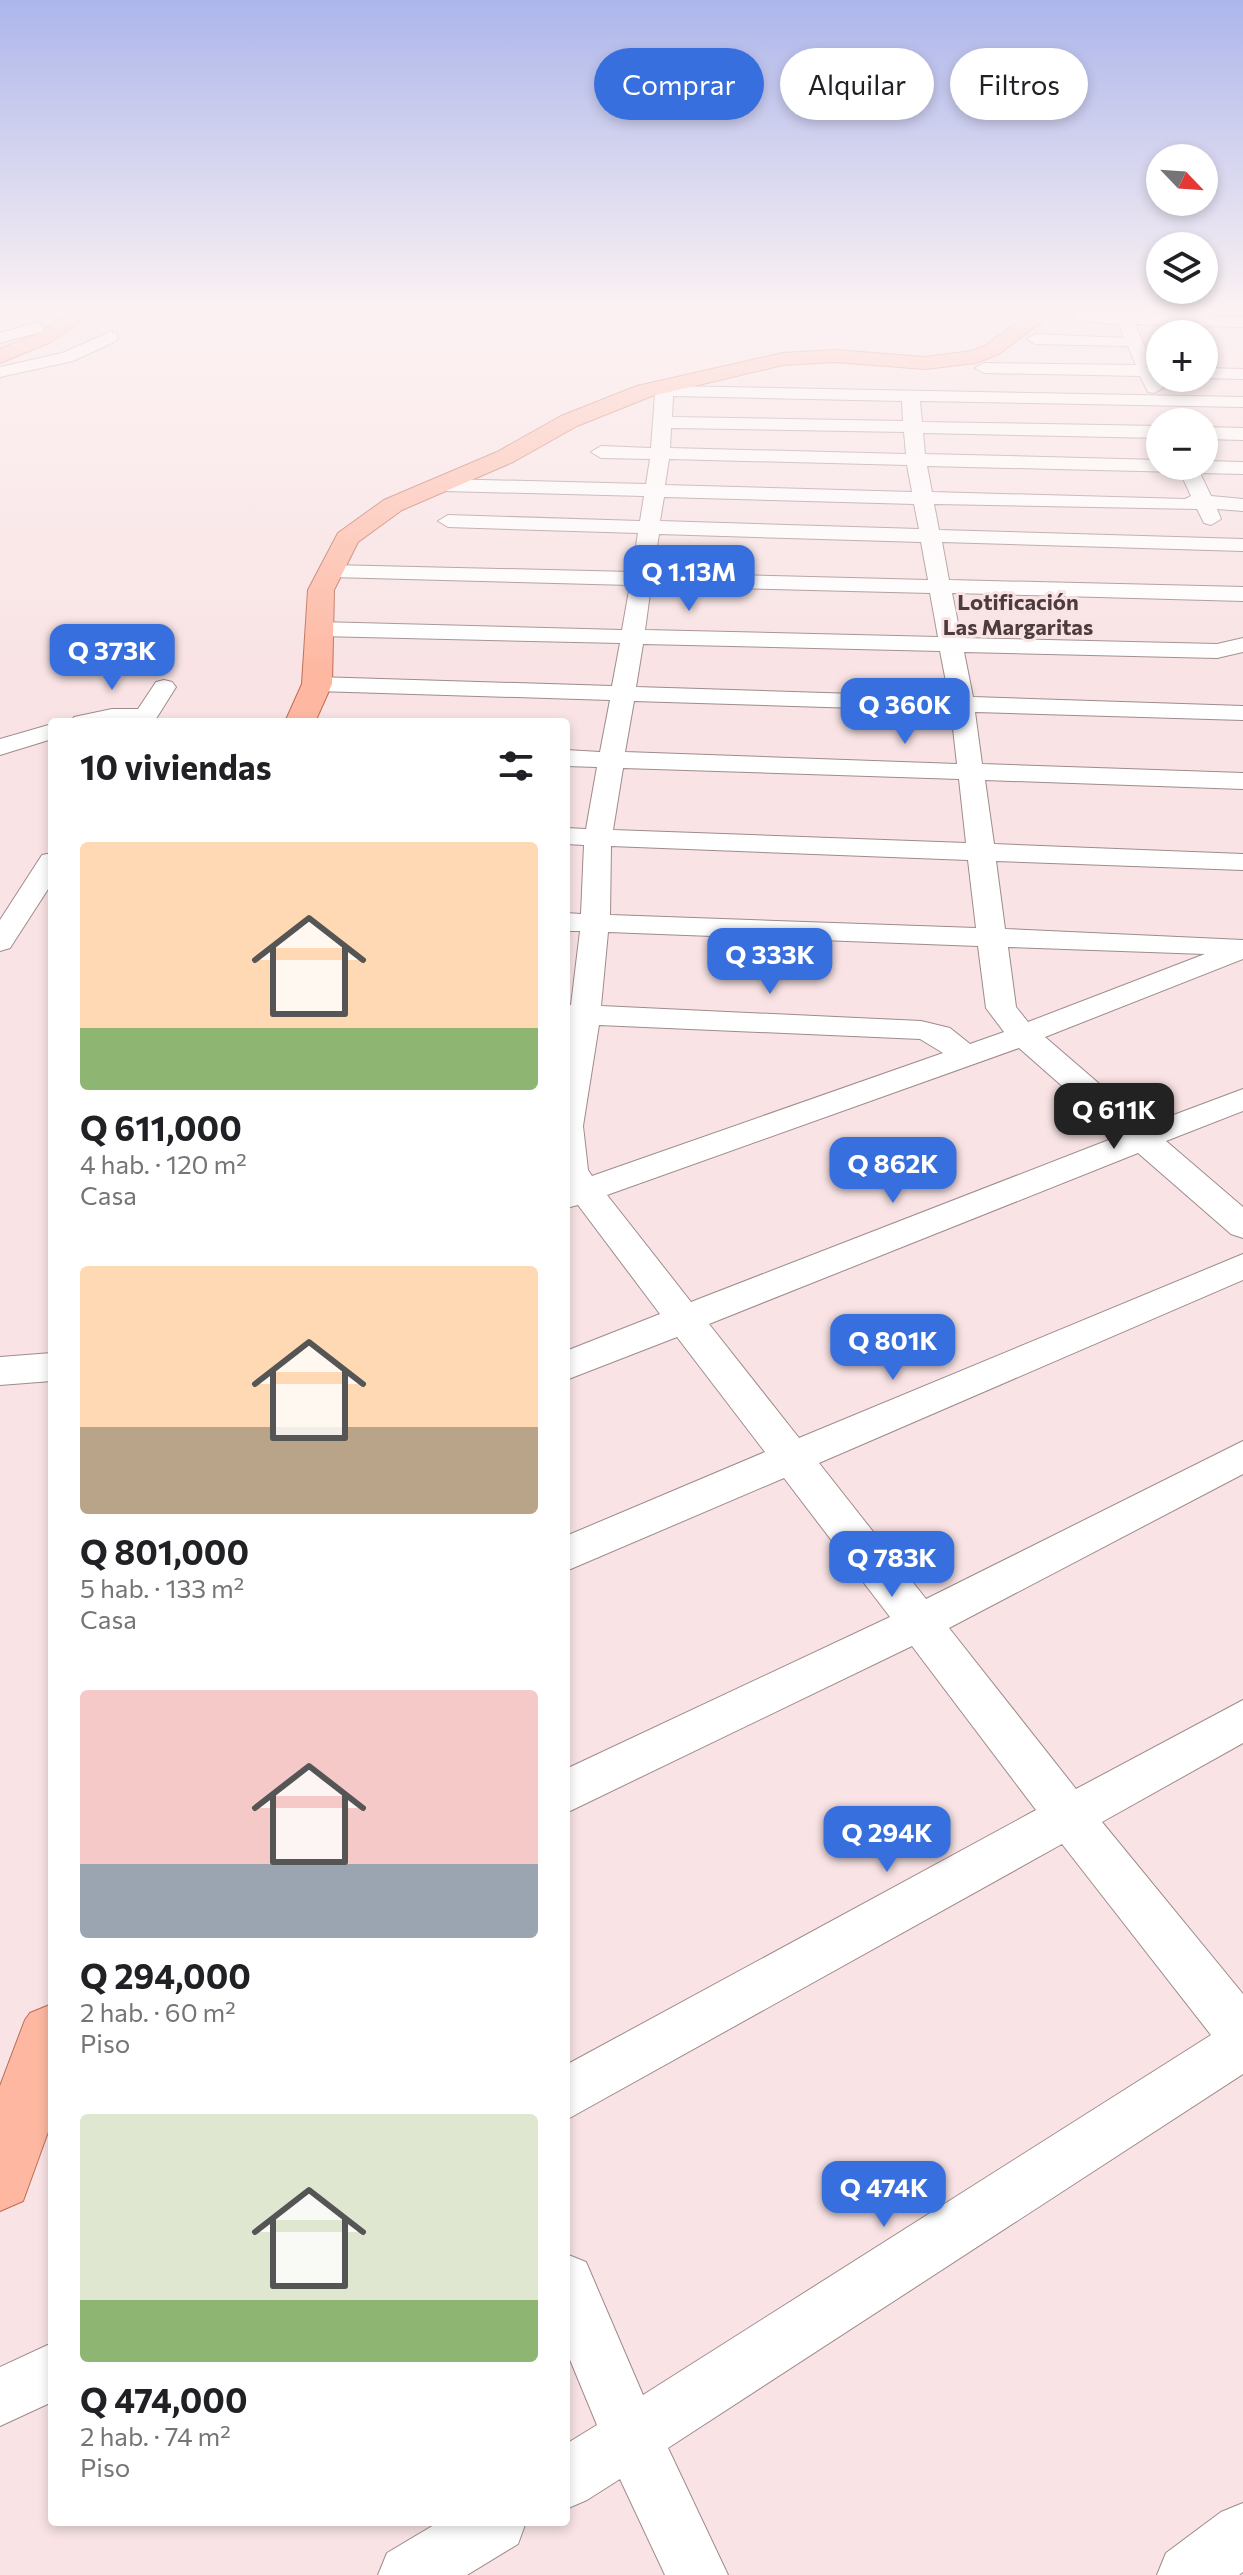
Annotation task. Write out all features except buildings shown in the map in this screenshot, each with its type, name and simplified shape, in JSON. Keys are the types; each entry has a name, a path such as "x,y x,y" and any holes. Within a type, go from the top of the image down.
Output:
{"main road":[{"path":"302,718 317,684 321,590 347,538 393,505 505,457 554,429"},
{"path":"0,2178 48,2045"}],"street":[{"path":"570,1081 580,922 633,635 662,429"},
{"path":"913,429 938,587 962,704 1001,1008 1021,1033 1243,1226"},
{"path":"1043,429 1146,432"},
{"path":"1218,433 1243,434"},
{"path":"601,452 1146,466"},
{"path":"1218,467 1243,468"},
{"path":"331,571 1242,595 1232,545 1194,480"},
{"path":"444,485 1190,505 1195,501 1243,505"},
{"path":"448,521 649,530 1232,545"},
{"path":"319,629 1217,651 1243,645"},
{"path":"317,684 1243,713"},
{"path":"145,718 164,687"},
{"path":"102,718 133,718"},
{"path":"0,747 48,732"},
{"path":"0,758 39,760"},
{"path":"570,758 1243,781"},
{"path":"570,836 1243,862"},
{"path":"0,942 48,867"},
{"path":"580,922 1243,948"},
{"path":"1243,948 1021,1033 959,1050 572,1183 684,1319 1068,1815 1243,2034"},
{"path":"576,1014 921,1030 939,1035 959,1050"},
{"path":"570,1364 1243,1099"},
{"path":"570,1552 1243,1266"},
{"path":"4,1358 48,1344"},
{"path":"4,1358 48,1366"},
{"path":"570,1790 919,1623 1243,1456"},
{"path":"570,2092 1243,1720"},
{"path":"570,2477 1243,2044"},
{"path":"570,2292 632,2439 697,2575"},
{"path":"0,2397 48,2374"},
{"path":"409,2575 489,2526"},
{"path":"1188,2575 1243,2534"}],"district":[{"name":"Lotificación Las Margaritas","path":"1018,614"}]}
